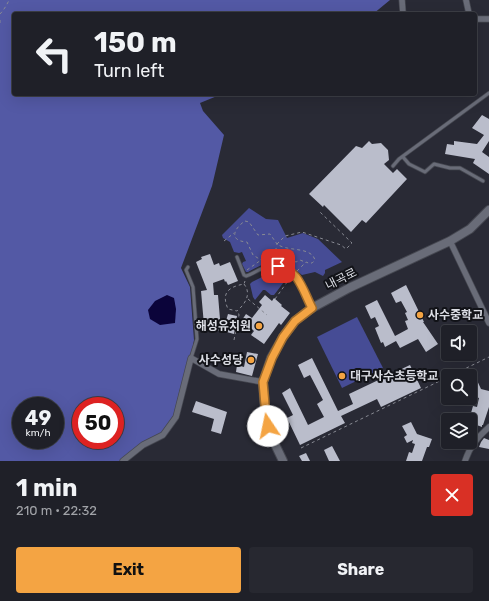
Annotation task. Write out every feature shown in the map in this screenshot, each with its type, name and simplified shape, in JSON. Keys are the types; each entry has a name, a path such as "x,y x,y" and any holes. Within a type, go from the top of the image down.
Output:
{"main road":[{"name":"내곡로","path":"283,461 272,436 266,416 263,382 272,358 283,337 295,321 312,308 396,265 450,241 470,229 489,210"}],"street":[{"path":"402,0 403,12"},
{"path":"466,0 469,12"},
{"path":"477,19 489,19"},
{"path":"450,241 489,323"},
{"path":"123,461 143,445 163,435 176,416 191,358 219,374 263,382"},
{"path":"465,461 472,444 479,435 489,427"}],"lane":[{"path":"393,166 489,93"},
{"path":"403,157 409,164 425,172 434,164 450,168 460,168 483,181"},
{"path":"237,257 244,275 246,276 266,267 284,267 297,276 312,308"},
{"path":"188,267 186,270 193,287 197,339 191,358"}],"path":[{"path":"0,14 9,0"},
{"path":"245,271 257,262 273,254 277,244 285,236 302,232 341,245 346,249 352,243 320,212"},
{"path":"224,240 234,233 244,221 249,222 258,235 270,234 277,244 284,248 300,250 311,254 315,260 310,264 303,260 296,262 284,257 280,258 273,254"},
{"path":"234,233 238,240 247,242 253,255 261,260"},
{"path":"296,271 306,262"},
{"path":"244,284 227,291 225,294 228,309 232,311 238,310 247,299 248,293 244,284 246,276"},
{"path":"275,299 292,276"},
{"path":"247,299 266,314"},
{"path":"234,340 239,315 238,310"},
{"path":"464,369 489,357"},
{"path":"301,448 441,380"}],"shaded area":[{"path":"0,0 390,0 375,12 12,12 12,96 217,96 200,103 203,111 224,135 212,186 181,268 190,287 194,340 176,417 163,435 123,461 0,461"},
{"path":"249,208 266,219 278,220 287,238 303,233 318,239 342,262 325,270 323,276 315,272 302,275 286,264 280,262 269,262 246,272 242,264 246,261 242,252 234,252 230,242 223,238 222,235"},
{"path":"272,272 283,275 287,278 274,295 271,295 263,290 255,300 250,284"},
{"path":"167,295 174,298 176,309 175,323 160,325 150,319 148,310 155,301"},
{"path":"357,317 383,368 342,388 317,337"}],"building":[{"path":"482,115 489,119 489,141 482,152 489,157 489,174 473,163 475,159 445,154 447,144 454,145 454,141 477,144 484,135 472,128"},
{"path":"369,141 372,144 381,143 388,150 389,160 384,164 393,173 397,169 407,179 366,223 362,220 351,232 324,205 323,207 309,194 356,146 362,148"},
{"path":"210,254 214,265 219,263 220,266 230,262 238,281 228,285 224,279 213,283 214,295 218,295 221,331 207,328 207,325 204,325 201,291 207,290 196,262 202,259 201,257"},
{"name":"사수중학교","path":"406,285 423,322 438,344 426,352 418,339 400,348 396,341 385,347 383,342 381,343 375,328 379,326 375,317 371,319 365,306 377,300 395,336 408,329 405,321 408,320 405,313 407,312 401,301 396,303 391,293"},
{"name":"해성유치원","path":"265,295 272,301 274,298 290,313 281,325 279,323 264,344 251,335 254,331 242,320 246,314 252,318 262,305 259,302"},
{"path":"228,314 237,316 234,334 223,331"},
{"name":"사수성당","path":"247,352 258,354 252,376 236,372 237,365 244,367"},
{"path":"312,358 338,411 353,404 349,394 410,365 421,388 381,407 377,399 341,416 345,423 300,445 287,418 293,415 282,393 290,388 308,425 324,417 317,404 323,400 310,375 304,378 298,365"},
{"path":"477,380 481,389 489,391 489,407 482,427 477,425 477,413 471,413 473,406 477,407 479,398 477,397"},
{"path":"196,401 227,412 221,434 211,431 214,419 192,412"},
{"path":"411,422 417,434 432,439 429,447 427,447 422,461 406,461 409,452 412,453 415,444 412,443 413,440 407,443 404,437 407,435 402,426"},
{"path":"484,438 489,440 489,449 479,447"},
{"path":"332,446 340,461 329,461 324,450"},
{"path":"306,453 310,461 302,461 299,456"}],"place":[{"name":"사수중학교","path":"420,315"},
{"name":"해성유치원","path":"259,326"},
{"name":"사수성당","path":"251,360"},
{"name":"대구사수초등학교","path":"342,376"}],"route":[{"path":"268,426 263,382 272,358 283,337 295,321 312,308 297,276 289,269 278,266"}]}
